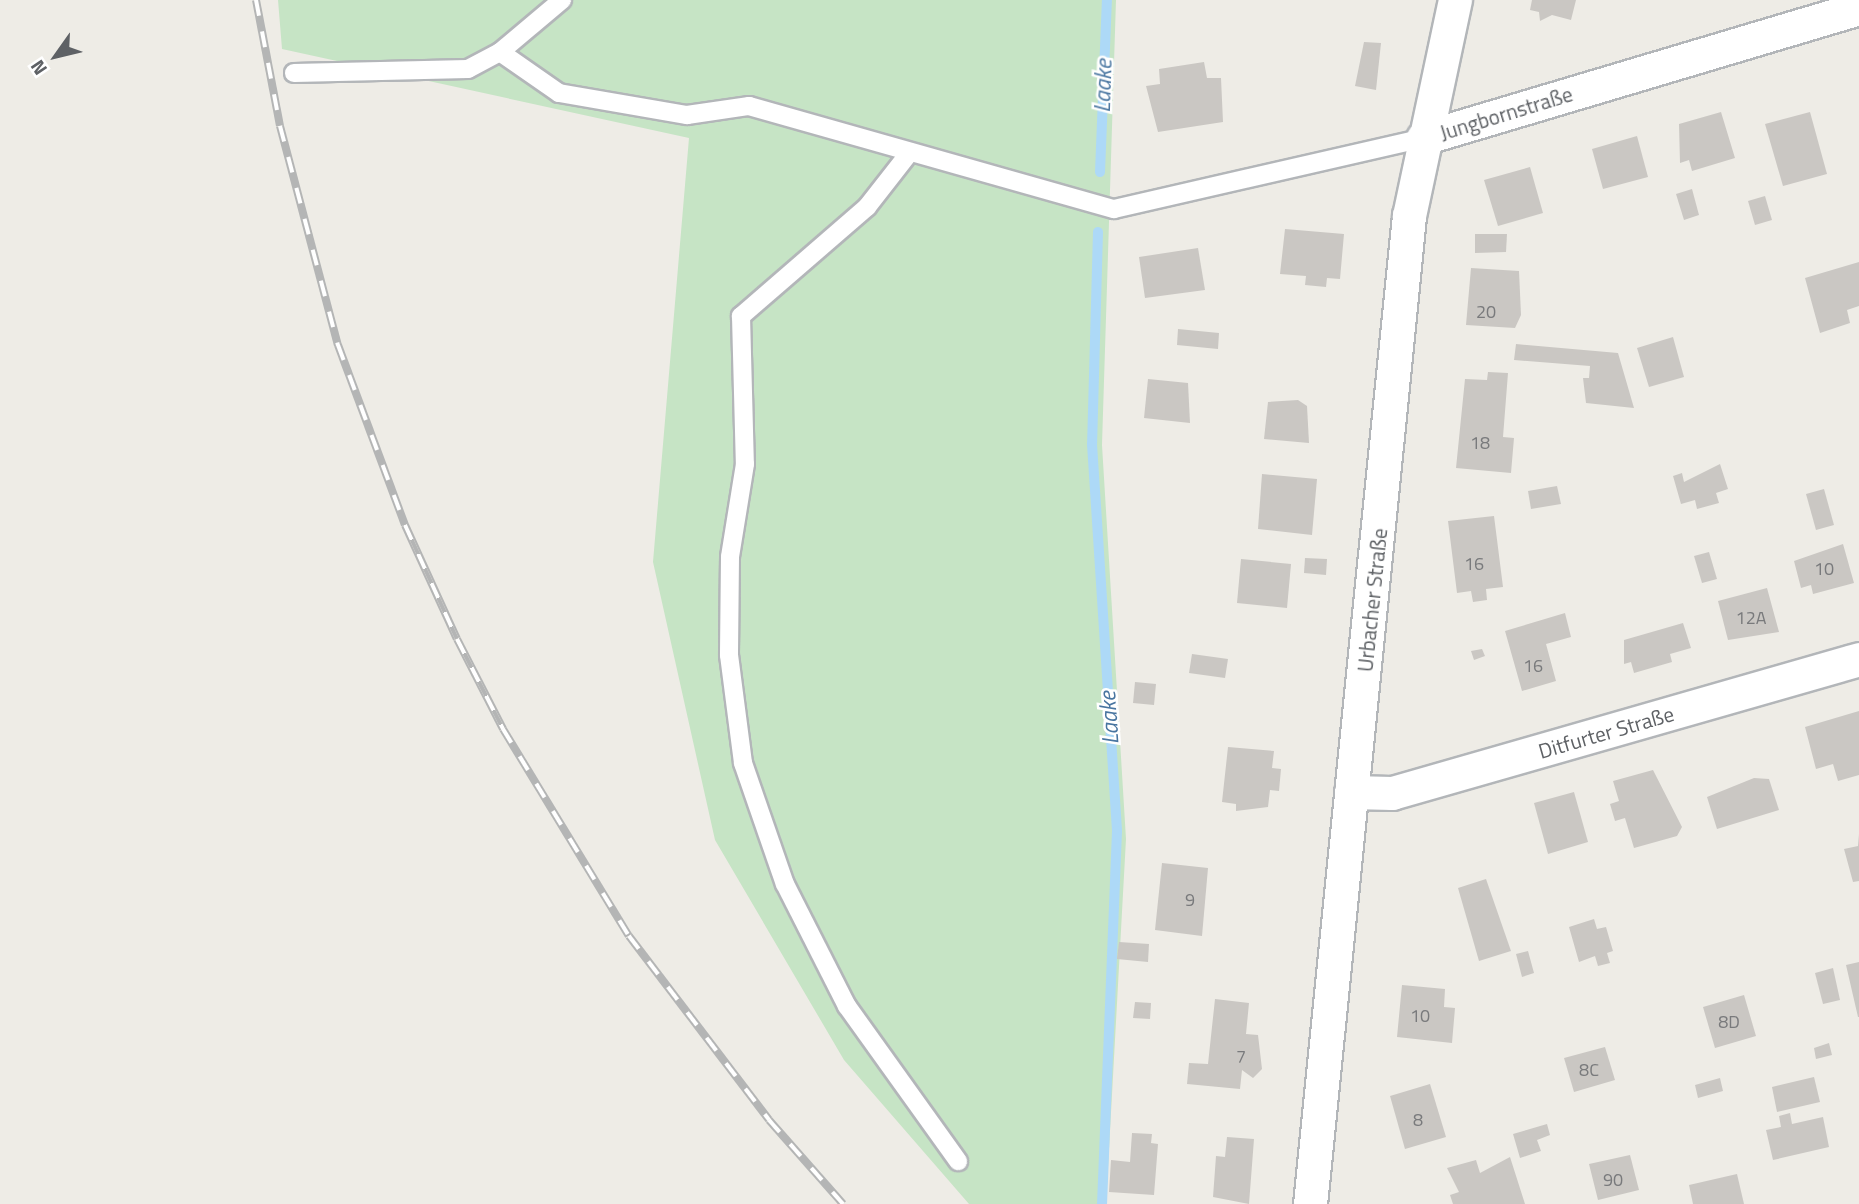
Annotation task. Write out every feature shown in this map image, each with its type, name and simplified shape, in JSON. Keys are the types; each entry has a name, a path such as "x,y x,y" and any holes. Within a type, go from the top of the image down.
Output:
{"street":[{"name":"Urbacher Straße","path":"1310,1204 1409,216 1423,138 1455,0"},
{"name":"Jungbornstraße","path":"1423,138 1859,8"},
{"name":"Ditfurter Straße","path":"1351,792 1392,793 1859,659"}],"lane":[{"path":"294,73 468,69 500,52 562,0"},
{"name":"Jungbornstraße","path":"500,52 559,93 687,115 749,106 1114,209 1150,205 1423,138"},
{"path":"910,152 867,207 741,316 746,464 730,557 729,655 743,763 785,884 847,1006 958,1161"}],"green space":[{"path":"278,0 1116,0 1102,445 1126,839 1106,1204 969,1204 844,1060 715,840 653,562 689,138 282,49"}],"building":[{"path":"1532,0 1576,0 1571,20 1552,15 1540,21 1539,12 1530,10"},
{"path":"1364,42 1381,43 1376,90 1355,86"},
{"path":"1204,62 1207,78 1221,78 1223,122 1158,132 1146,86 1160,84 1159,69"},
{"path":"1721,112 1735,158 1692,171 1689,160 1680,163 1679,124"},
{"path":"1810,112 1827,174 1783,186 1765,124"},
{"path":"1637,136 1648,177 1603,189 1592,149"},
{"path":"1530,167 1543,213 1498,226 1484,180"},
{"path":"1692,189 1699,215 1684,220 1676,194"},
{"path":"1765,196 1772,220 1755,225 1748,201"},
{"path":"1285,229 1344,234 1340,279 1327,278 1326,287 1305,285 1306,276 1280,274"},
{"path":"1475,234 1507,234 1506,252 1475,253"},
{"path":"1198,248 1205,290 1145,298 1139,257"},
{"path":"1859,262 1859,306 1847,310 1850,323 1820,333 1805,278"},
{"path":"1471,268 1519,271 1521,315 1515,328 1466,325"},
{"path":"1178,329 1219,333 1218,349 1177,345"},
{"path":"1673,337 1684,377 1649,387 1637,348"},
{"path":"1516,344 1618,353 1634,408 1586,403 1583,378 1589,378 1590,366 1514,360"},
{"path":"1488,372 1508,373 1503,437 1514,438 1511,473 1456,468 1465,379 1487,380"},
{"path":"1148,379 1188,383 1190,423 1144,418"},
{"path":"1298,400 1307,406 1309,443 1264,439 1268,402"},
{"path":"1720,464 1728,489 1716,493 1719,503 1697,509 1695,500 1681,504 1673,476 1682,473 1684,482"},
{"path":"1262,474 1317,479 1312,535 1258,529"},
{"path":"1557,486 1561,504 1531,509 1528,491"},
{"path":"1824,489 1834,525 1816,530 1806,494"},
{"path":"1494,516 1503,587 1486,589 1487,600 1473,602 1471,591 1457,593 1448,521"},
{"path":"1843,544 1854,583 1813,594 1811,585 1801,588 1794,561"},
{"path":"1709,552 1717,579 1702,583 1694,556"},
{"path":"1305,558 1327,559 1326,575 1304,573"},
{"path":"1241,559 1291,564 1287,608 1237,603"},
{"path":"1767,588 1779,632 1728,640 1718,601"},
{"path":"1565,613 1571,637 1546,644 1556,681 1522,691 1505,631"},
{"path":"1683,623 1691,648 1670,654 1672,662 1634,673 1631,662 1624,664 1624,640"},
{"path":"1482,649 1485,656 1474,660 1471,651"},
{"path":"1192,654 1228,659 1225,678 1189,673"},
{"path":"1135,682 1156,684 1154,705 1133,703"},
{"path":"1859,711 1859,775 1838,781 1833,764 1816,769 1805,727"},
{"path":"1228,747 1274,751 1272,768 1281,769 1279,791 1270,790 1268,807 1236,811 1236,804 1222,802"},
{"path":"1653,770 1682,827 1677,836 1634,848 1625,818 1615,821 1610,804 1619,801 1613,781"},
{"path":"1754,778 1769,779 1779,810 1717,829 1707,797"},
{"path":"1574,792 1588,842 1548,854 1534,803"},
{"path":"1859,834 1859,881 1853,882 1844,849 1858,846"},
{"path":"1162,863 1208,868 1202,936 1155,930"},
{"path":"1486,879 1511,951 1479,961 1458,888"},
{"path":"1594,919 1597,929 1606,927 1613,951 1607,953 1610,963 1598,966 1595,956 1579,962 1569,927"},
{"path":"1119,942 1149,944 1148,962 1117,959"},
{"path":"1528,951 1534,973 1522,977 1516,954"},
{"path":"1859,962 1859,1017 1858,1017 1846,965"},
{"path":"1833,968 1840,1000 1823,1004 1815,973"},
{"path":"1402,985 1445,989 1444,1007 1455,1008 1452,1043 1397,1037"},
{"path":"1744,995 1756,1036 1715,1048 1703,1007"},
{"path":"1215,999 1249,1003 1246,1034 1258,1035 1262,1069 1253,1078 1242,1070 1240,1089 1187,1084 1189,1063 1208,1064"},
{"path":"1135,1002 1151,1003 1150,1019 1133,1018"},
{"path":"1829,1043 1832,1055 1816,1059 1814,1048"},
{"path":"1605,1047 1615,1080 1574,1092 1564,1058"},
{"path":"1814,1077 1820,1102 1777,1112 1772,1087"},
{"path":"1720,1078 1723,1091 1698,1098 1695,1085"},
{"path":"1430,1084 1446,1137 1405,1149 1390,1096"},
{"path":"1790,1113 1792,1124 1823,1117 1829,1147 1773,1160 1766,1130 1781,1127 1779,1116"},
{"path":"1547,1124 1550,1135 1537,1140 1541,1151 1520,1158 1513,1134"},
{"path":"1132,1133 1152,1134 1151,1143 1158,1144 1154,1195 1109,1192 1111,1160 1130,1162"},
{"path":"1227,1137 1254,1139 1249,1204 1213,1197 1216,1156 1225,1157"},
{"path":"1630,1155 1639,1190 1598,1200 1589,1164"},
{"path":"1510,1157 1525,1204 1453,1204 1450,1195 1459,1192 1447,1168 1476,1160 1480,1173"},
{"path":"1737,1174 1744,1204 1693,1204 1689,1185"}],"waterway":[{"name":"Laake","path":"1100,172 1107,0"},
{"name":"Laake","path":"1098,232 1092,444 1117,831 1102,1204"}],"railway":[{"path":"256,0 280,126 338,345 405,525 457,639 503,729 629,936 769,1120 843,1204"}]}
